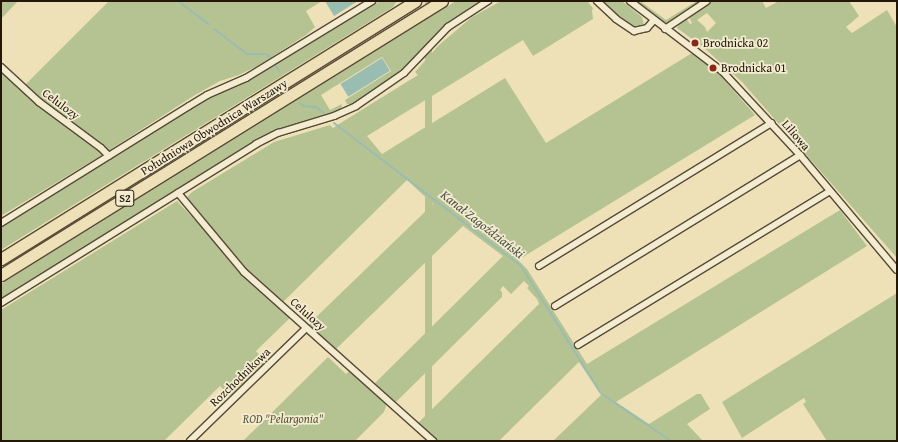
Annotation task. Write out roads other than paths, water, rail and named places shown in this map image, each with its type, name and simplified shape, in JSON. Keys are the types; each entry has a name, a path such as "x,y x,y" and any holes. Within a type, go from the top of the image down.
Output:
{"highway":[{"name":"Południowa Obwodnica Warszawy","path":"1,258 415,1"},
{"name":"Południowa Obwodnica Warszawy","path":"1,275 442,1"}],"street":[{"path":"1,223 208,95 246,78 372,1"},
{"path":"1,303 267,138 334,116 356,106 404,73 448,27 488,1"},
{"path":"597,1 616,18 634,31 647,28 654,20"},
{"name":"Liliowa","path":"630,1 722,71 800,155 897,270"},
{"path":"665,29 707,1"},
{"name":"Celulozy","path":"1,68 39,102 101,148 109,156"},
{"path":"539,266 771,123"},
{"path":"555,306 800,155"},
{"path":"578,345 830,191"},
{"name":"Celulozy","path":"178,193 180,198 244,272 434,441"},
{"name":"Rozchodnikowa","path":"190,441 306,328"}],"water":[{"path":"325,1 358,1 334,16"},
{"path":"382,58 390,71 348,97 340,84"}],"waterway":[{"name":"Kanał Zagoździański","path":"178,1 208,24"},
{"name":"Kanał Zagoździański","path":"214,29 247,54 266,54 270,57"},
{"name":"Kanał Zagoździański","path":"276,66 280,72"},
{"name":"Kanał Zagoździański","path":"300,103 303,106 316,107 324,113"},
{"name":"Kanał Zagoździański","path":"334,123 521,266 600,392"},
{"name":"Kanał Zagoździański","path":"602,394 671,441"}],"place":[{"name":"Brodnicka 02","path":"695,43"},
{"name":"Brodnicka 01","path":"713,68"}],"park label":[{"name":"ROD \"Pelargonia\"","path":"283,419"}]}
